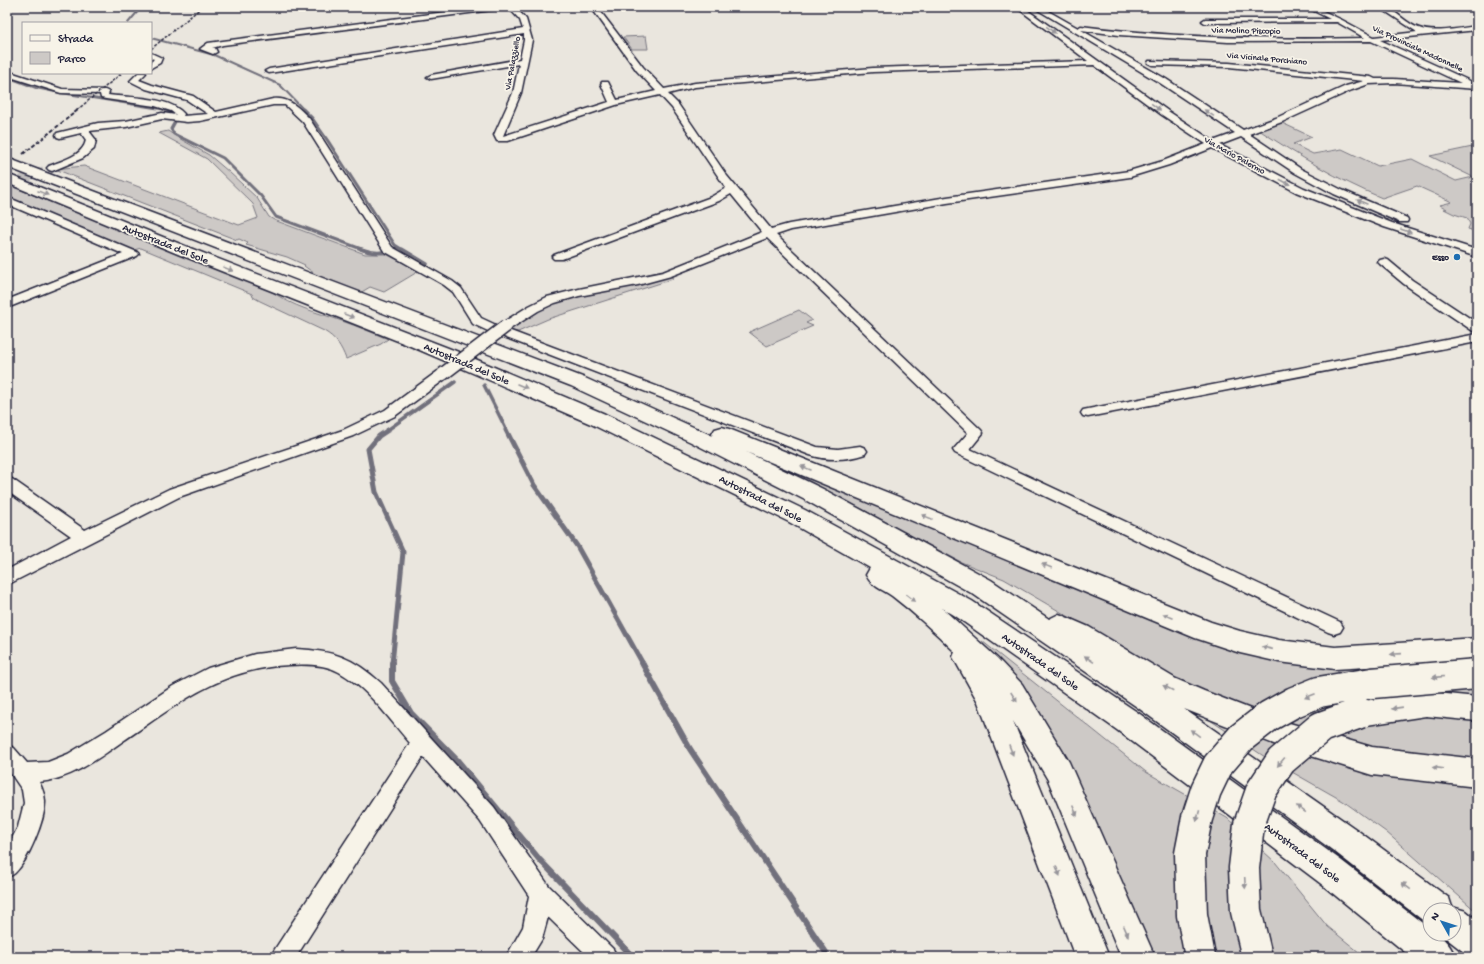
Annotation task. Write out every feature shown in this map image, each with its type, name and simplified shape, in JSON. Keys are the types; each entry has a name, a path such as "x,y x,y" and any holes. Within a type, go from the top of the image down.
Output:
{"highway":[{"name":"Autostrada del Sole","path":"7,162 578,382 698,436 808,492 982,588 1153,703 1346,841 1426,902"},
{"name":"Autostrada del Sole","path":"7,178 184,251 415,340 598,419 797,516 963,608 1127,721 1331,872 1438,957"},
{"path":"578,382 682,418 1204,630 1240,642 1279,651 1335,658 1477,649"},
{"path":"699,467 900,589 948,628 988,666 1012,693 1059,772 1138,957"},
{"path":"982,588 1080,636 1166,687 1194,700 1279,733 1372,761 1477,773"},
{"path":"948,628 990,697 1092,957"},
{"path":"1200,957 1192,915 1190,854 1196,825 1206,790 1218,765 1242,737 1269,716 1294,702 1319,692 1372,683 1477,674"},
{"path":"1257,957 1246,911 1244,868 1248,825 1261,791 1281,761 1321,727 1360,714 1426,704 1477,709"},
{"path":"1462,929 1477,941"}],"street":[{"path":"210,53 212,50 204,49 211,45 223,43 500,7"},
{"name":"Via Palazziello","path":"511,7 523,19 527,31 524,40 524,61 517,93 498,135 500,139 510,139 614,103"},
{"path":"594,7 626,51 660,92 675,106 700,146 732,189 768,233 976,433 960,450 1334,627"},
{"name":"Via Mario Palermo","path":"1019,7 1165,113 1213,145 1300,190 1388,225 1477,254"},
{"name":"Via Mario Palermo","path":"1036,7 1164,81 1298,171 1338,192 1396,217 1477,245"},
{"name":"Via Provinciale Madonnelle","path":"1308,7 1340,21 1374,40 1476,87"},
{"path":"1382,7 1416,30"},
{"path":"1390,7 1427,31 1477,24"},
{"path":"1205,21 1340,21"},
{"name":"Via Molino Piscopio","path":"1065,23 1089,30 1228,40 1374,40 1427,31"},
{"path":"1366,35 1416,30 1427,31 1477,28"},
{"path":"268,72 527,31"},
{"name":"Via Molino Piscopio","path":"1096,41 1099,36 1119,33"},
{"path":"152,55 158,58 152,65"},
{"path":"431,77 524,61"},
{"path":"605,84 614,103 660,92 718,83 873,70 1096,63"},
{"name":"Via Vicinale Porchiano","path":"1152,63 1228,65 1359,77 1378,81"},
{"path":"9,74 22,71"},
{"path":"9,74 61,91 105,92 104,96 106,97 169,107 178,111 179,118"},
{"path":"141,74 134,81 197,102 215,115"},
{"path":"7,578 84,537 174,493 348,433 390,413 507,330 521,315 550,300 641,281 666,274 690,266 768,233 812,222 947,200 1130,174 1166,163 1279,120 1349,88 1378,81 1476,87"},
{"path":"150,103 174,94"},
{"path":"60,135 98,126 126,124 162,116 200,118 273,102 280,101 288,103 306,120 324,145 391,251 448,283 457,290 477,321 492,328"},
{"path":"52,168 80,156 89,149 91,140 84,130"},
{"path":"558,257 715,198 732,189"},
{"path":"7,200 134,254 7,304"},
{"path":"1384,262 1425,294 1477,328"},
{"path":"507,330 687,404 816,452 832,456 860,451"},
{"path":"1088,413 1477,338"},
{"path":"7,483 84,537"},
{"path":"24,772 48,771 72,763 182,690 222,671 252,662 285,656 316,658 335,662 356,672 394,709 487,814 541,894 605,957"},
{"path":"283,957 422,741"},
{"path":"7,754 24,772 34,796 32,822 7,866"},
{"path":"518,957 534,931 541,894"}],"green space":[{"path":"646,36 648,49 632,49 623,37"},
{"path":"1280,122 1312,137 1293,144 1313,154 1342,149 1378,166 1412,159 1456,181 1473,177 1430,156 1477,146 1477,232 1468,229 1470,224 1467,218 1454,214 1444,209 1447,209 1440,205 1452,202 1417,186 1382,198 1319,167 1259,130"},
{"path":"168,131 209,155 257,198 269,217 274,220 365,254 386,254 419,271 384,292 370,287 360,293 318,276 304,266 305,265 287,257 246,245 248,243 239,239 237,240 55,169 84,166 239,225 258,218 253,204 207,159 159,133"},
{"path":"11,186 271,291 288,301 314,312 348,323 388,339 381,344 346,359 338,343 332,336 324,331 260,301 253,297 252,294 141,248 134,250 7,198 7,188"},
{"path":"673,276 673,279 548,319 518,332 507,330 508,327 549,305 576,297"},
{"path":"799,310 812,320 806,323 813,326 767,346 749,332"},
{"path":"791,471 1234,648 1477,658 1477,762 1352,744 1244,708 1174,678 1004,579 961,562"},
{"path":"982,641 1146,772 1227,818 1275,862 1327,926 1365,957 1150,957"},
{"path":"1204,716 1477,784 1477,912 1386,832 1343,801 1262,755"}],"waterway":[{"path":"129,22 139,10 139,7"},
{"path":"152,38 214,55 280,85 304,110"},
{"path":"7,77 36,88 55,92 164,110"},
{"path":"164,110 175,115 176,120 171,129 174,134 223,158 261,196 276,217 364,250"},
{"path":"304,110 312,118 328,141 395,245 403,250"},
{"path":"394,250 399,248"},
{"path":"402,249 427,264"},
{"path":"364,250 378,252 394,250"},
{"path":"386,431 455,382"},
{"path":"484,385 507,431"},
{"path":"388,430 379,436 368,449 376,492 403,552 392,664"},
{"path":"506,430 534,485 577,546 643,664"},
{"path":"642,663 690,749 829,957"},
{"path":"392,664 392,681 411,713 457,760 539,859 633,957"}],"tunnel":[{"path":"7,186 52,168"}],"railway":[{"path":"152,48 202,7"},
{"path":"77,110 121,74"},
{"path":"23,154 79,109"}],"place":[{"name":"Esso","path":"1457,257"}]}
